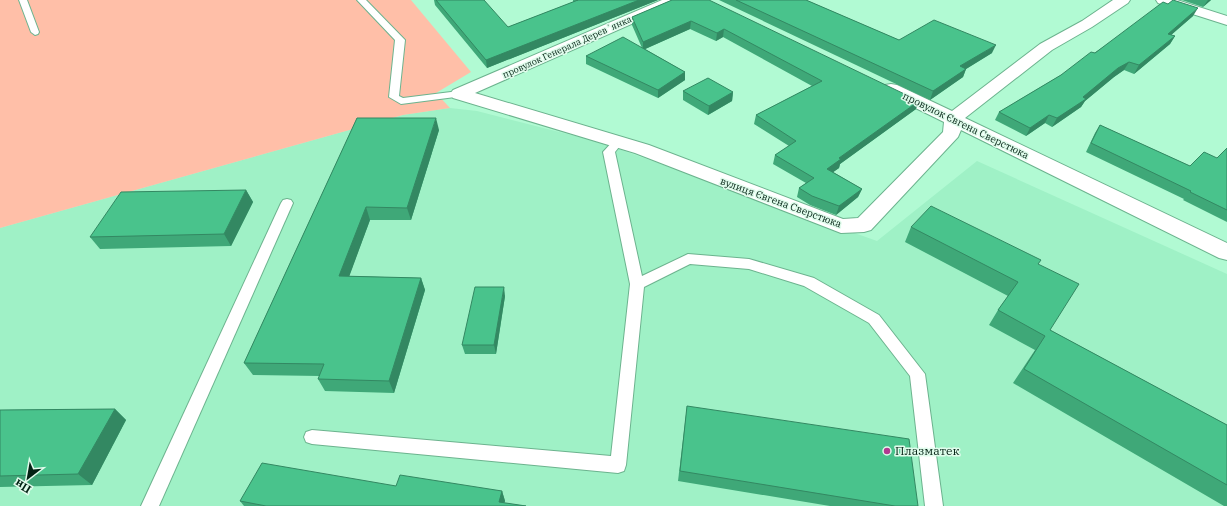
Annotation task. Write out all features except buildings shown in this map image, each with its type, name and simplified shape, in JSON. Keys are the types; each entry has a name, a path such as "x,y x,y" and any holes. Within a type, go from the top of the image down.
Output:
{"street":[{"name":"провулок Генерала Деревʼянка","path":"459,94 674,0"},
{"path":"953,119 1046,47 1087,24 1123,0"},
{"path":"1163,0 1227,21"},
{"name":"провулок Євгена Сверстюка","path":"875,81 1227,252"},
{"name":"вулиця Євгена Сверстюка","path":"459,94 650,152 841,226 864,225 952,133 953,119"}],"lane":[{"path":"23,0 35,32"},
{"path":"361,0 400,40 394,97 401,101 459,94"},
{"path":"312,436 618,465 638,284 610,152 618,142"},
{"path":"150,506 286,203"},
{"path":"638,284 688,259 750,264 809,282 874,319 917,374 934,506"}],"shaded area":[{"path":"0,0 411,0 471,72 436,93 450,108 403,115 0,228"},
{"path":"450,108 477,111 599,142 877,241 977,161 1227,274 1227,506 0,506 0,228 403,115"}],"place":[{"name":"Плазматек","path":"887,451"}]}
